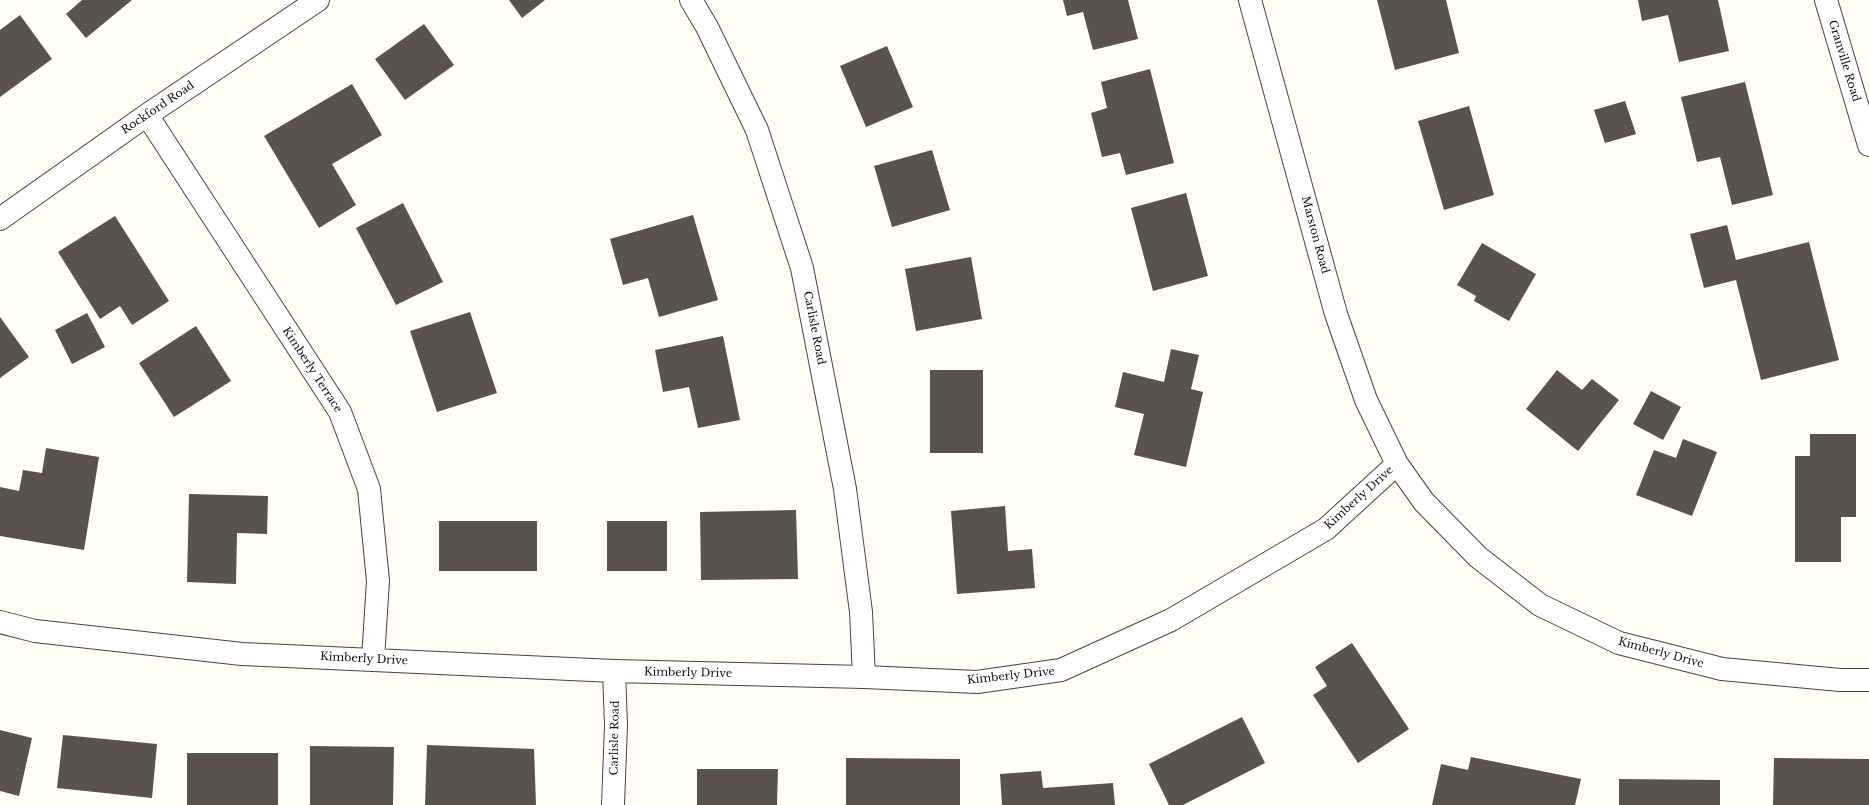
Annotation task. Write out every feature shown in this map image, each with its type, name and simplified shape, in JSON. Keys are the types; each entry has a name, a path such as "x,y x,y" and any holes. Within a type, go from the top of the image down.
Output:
{"street":[{"name":"Rockford Road","path":"0,219 146,115 318,0"},
{"name":"Carlisle Road","path":"691,0 707,27 757,130 802,268 845,489 860,612 864,677"},
{"name":"Marston Road","path":"1250,0 1336,314 1366,400 1397,464"},
{"name":"Granville Road","path":"1826,0 1869,145"},
{"name":"Kimberly Terrace","path":"146,115 340,412 369,488 378,581 373,659"},
{"name":"Kimberly Drive","path":"0,622 35,631 242,654 614,671 864,677 977,682 1061,670 1171,620 1326,529 1397,464 1424,502 1478,557 1540,605 1619,643 1722,669 1840,680 1869,680"},
{"name":"Carlisle Road","path":"613,805 616,725 614,671"}],"building":[{"path":"82,0 132,0 86,38 66,14"},
{"path":"509,0 545,0 522,18"},
{"path":"1063,0 1128,0 1138,39 1093,50 1083,12 1067,16"},
{"path":"1377,0 1446,0 1459,53 1395,70"},
{"path":"1638,0 1718,0 1729,51 1679,62 1668,15 1642,21"},
{"path":"20,15 52,59 0,97 0,30"},
{"path":"424,24 454,65 405,100 375,59"},
{"path":"887,46 913,107 866,127 840,66"},
{"path":"1150,69 1174,163 1126,175 1120,153 1102,157 1091,113 1107,108 1101,82"},
{"path":"1745,82 1773,195 1732,205 1720,157 1697,162 1681,97"},
{"path":"352,84 382,135 332,164 356,205 319,228 264,136"},
{"path":"1625,101 1636,134 1605,143 1594,110"},
{"path":"1469,106 1494,195 1444,210 1418,121"},
{"path":"932,150 950,210 892,227 874,166"},
{"path":"1186,193 1208,276 1153,291 1131,208"},
{"path":"403,203 443,282 396,305 356,228"},
{"path":"693,215 718,300 659,317 648,278 623,285 610,239"},
{"path":"115,216 169,301 132,325 120,306 100,319 58,252"},
{"path":"1727,225 1736,260 1809,242 1839,360 1761,380 1736,280 1704,288 1690,234"},
{"path":"1482,243 1536,274 1509,321 1474,301 1476,296 1457,285"},
{"path":"971,257 982,319 916,331 905,269"},
{"path":"470,312 497,393 437,412 410,331"},
{"path":"87,313 105,347 72,364 55,330"},
{"path":"0,317 29,357 0,378"},
{"path":"196,326 231,381 174,417 139,363"},
{"path":"723,336 740,420 698,428 689,387 663,392 655,350"},
{"path":"1171,349 1199,355 1191,389 1203,392 1186,467 1134,455 1144,414 1115,407 1123,372 1164,382"},
{"path":"930,370 983,370 983,453 930,453"},
{"path":"1557,370 1582,390 1592,379 1619,400 1578,451 1526,409"},
{"path":"1651,391 1681,407 1663,440 1633,424"},
{"path":"1810,434 1856,434 1856,517 1841,517 1841,562 1795,562 1795,456 1810,456"},
{"path":"1683,439 1717,452 1692,516 1636,495 1654,450 1676,458"},
{"path":"46,448 99,457 84,550 0,536 0,487 19,491 23,470 42,473"},
{"path":"189,494 268,496 267,534 237,533 236,584 187,582"},
{"path":"1005,506 1008,551 1032,549 1035,588 957,594 951,511"},
{"path":"796,510 798,579 701,580 700,512"},
{"path":"439,521 537,521 537,571 439,571"},
{"path":"607,521 667,521 667,571 607,571"},
{"path":"1352,643 1409,729 1358,763 1313,695 1327,686 1315,667"},
{"path":"1242,717 1265,763 1183,805 1169,805 1149,764"},
{"path":"0,730 32,738 19,796 0,791"},
{"path":"63,735 157,744 152,798 57,788"},
{"path":"427,745 534,749 536,805 425,805"},
{"path":"310,746 394,747 393,805 310,805"},
{"path":"187,753 278,753 278,805 187,805"},
{"path":"1471,757 1581,779 1575,805 1432,805 1441,764 1468,770"},
{"path":"846,758 960,759 960,805 846,805"},
{"path":"1774,758 1869,759 1869,805 1773,805"},
{"path":"697,769 778,769 777,805 697,805"},
{"path":"1041,771 1043,788 1113,783 1115,805 1002,805 1000,774"},
{"path":"1619,779 1720,780 1720,805 1619,805"}]}
